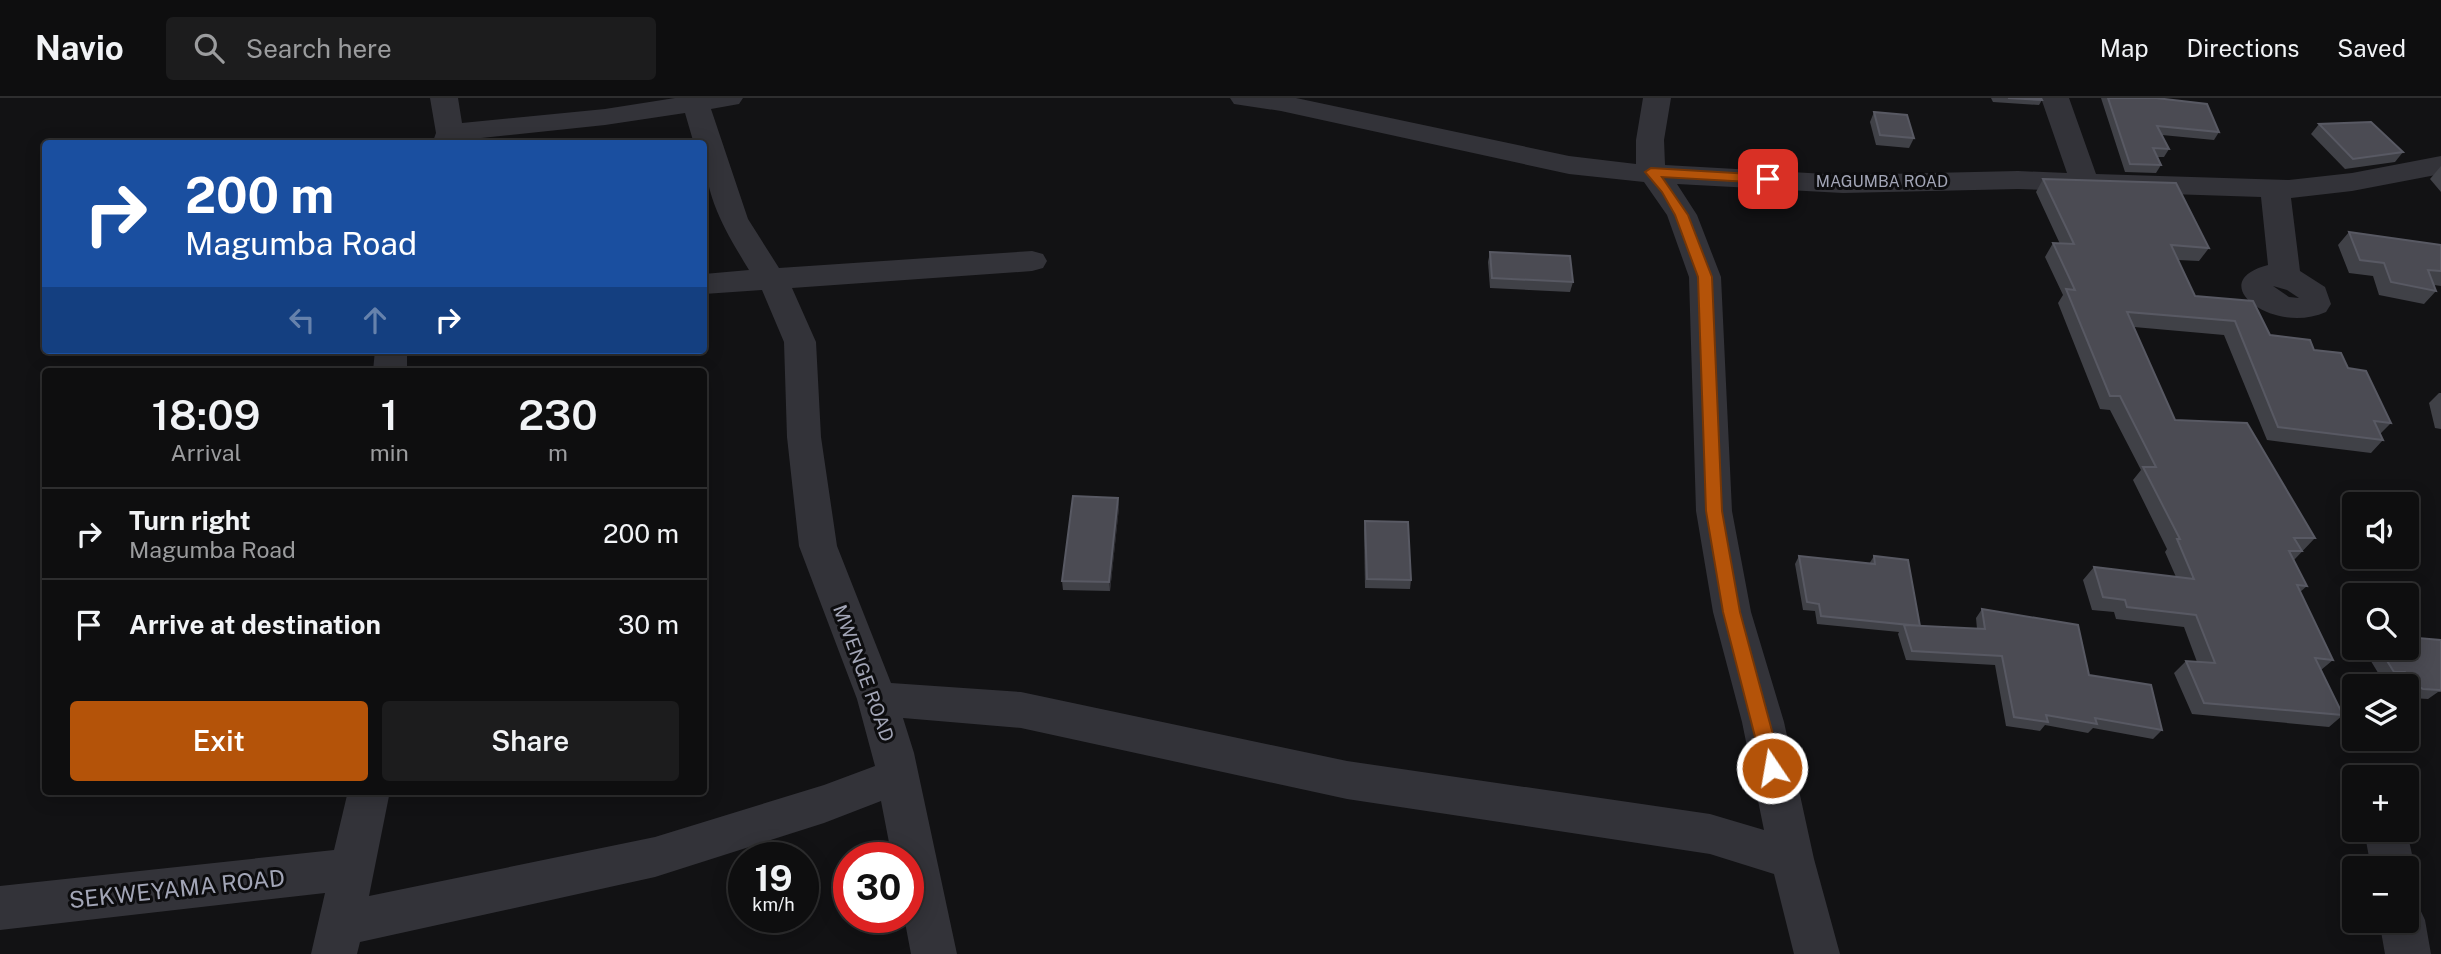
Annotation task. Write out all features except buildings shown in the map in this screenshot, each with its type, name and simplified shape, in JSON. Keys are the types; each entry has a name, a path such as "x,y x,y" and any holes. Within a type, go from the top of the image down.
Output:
{"street":[{"path":"444,98 448,138 712,102"},
{"name":"MAGUMBA ROAD","path":"1244,98 1281,100 1569,165 1843,184 2018,180 2274,189 2342,184 2441,165"},
{"path":"1657,98 1650,140 1651,172 1667,190 1682,215 1705,277 1714,511 1732,612 1763,722 1792,859 1817,954"},
{"path":"2055,98 2085,183"},
{"name":"MWENGE ROAD","path":"712,102 733,219 771,278 791,316 800,342 804,437 818,546 877,699 898,776 934,954"},
{"path":"2274,189 2285,276"},
{"path":"707,284 1032,261"},
{"path":"877,699 1021,710 1347,780 1710,834 1792,859"},
{"path":"368,795 338,939 655,857 824,804 898,776"},
{"name":"SEKWEYAMA ROAD","path":"0,908 354,869"},
{"path":"2404,933 2408,954"}],"route":[{"path":"1768,179 1651,172 1667,190 1682,215 1705,277 1714,511 1732,612 1763,722 1772,768"}]}
